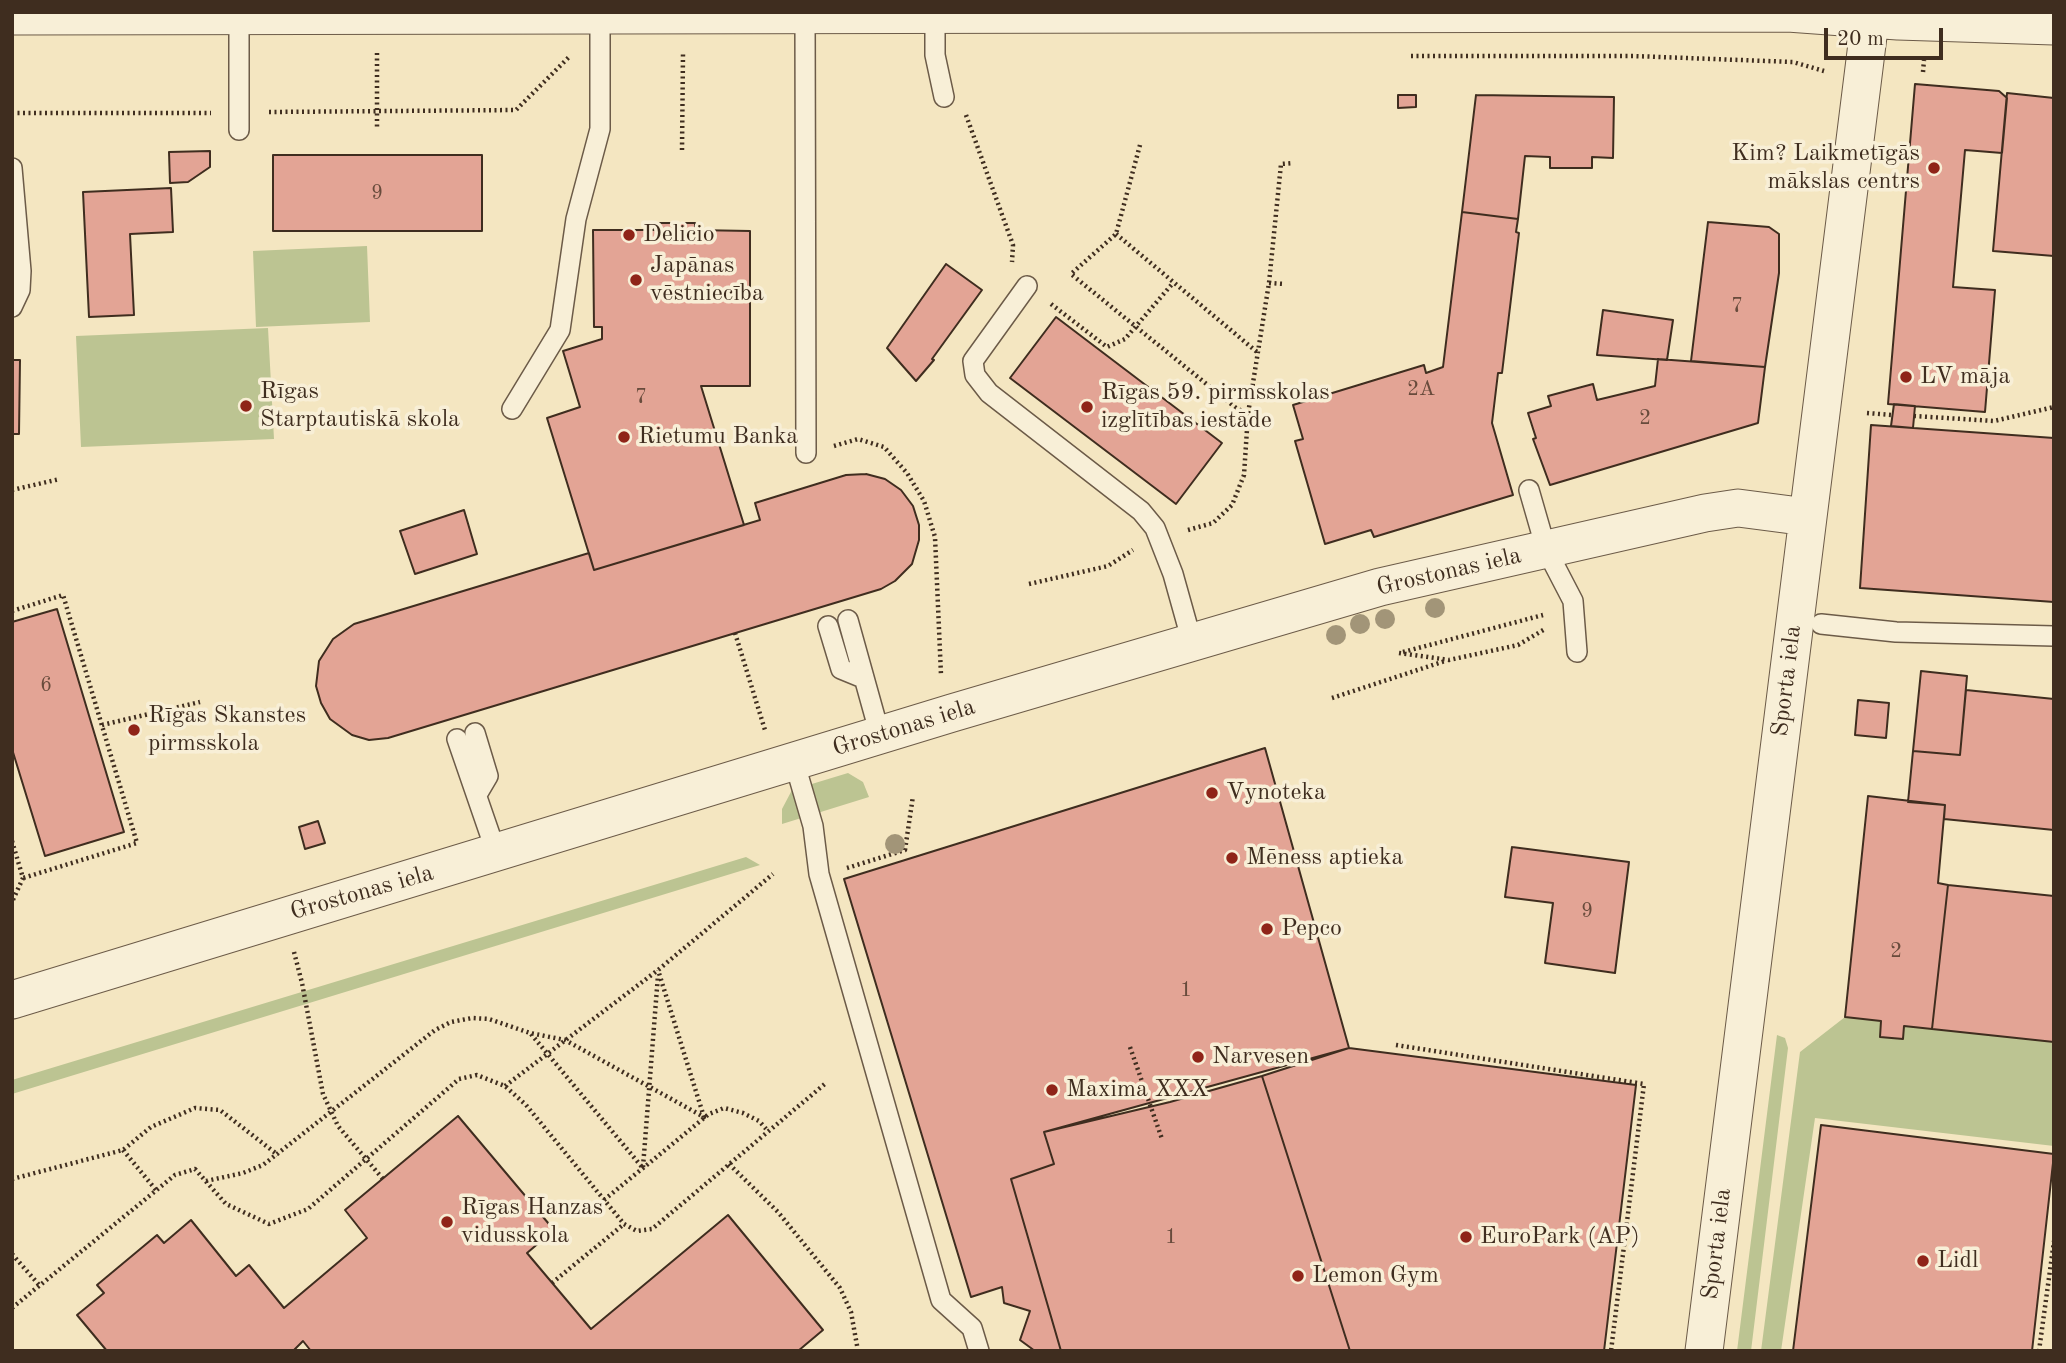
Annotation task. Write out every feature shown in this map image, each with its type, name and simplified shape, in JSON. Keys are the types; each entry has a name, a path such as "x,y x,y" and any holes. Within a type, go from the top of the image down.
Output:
{"street":[{"path":"12,16 1788,13 2054,26"},
{"name":"Sporta iela","path":"1704,1351 1871,16"},
{"name":"Grostonas iela","path":"12,1000 283,916 497,855 952,713 1380,587 1660,521 1738,508 1807,517"}],"lane":[{"path":"805,14 806,453"},
{"path":"935,14 935,55 944,97"},
{"path":"512,410 560,330 576,219 600,129 600,15"},
{"path":"239,16 239,130"},
{"path":"12,167 20,290 12,307"},
{"path":"1027,286 973,361 975,375 989,393 1141,511 1155,528 1173,573 1192,642"},
{"path":"1529,490 1546,549 1573,601 1577,652"},
{"path":"848,620 880,735"},
{"path":"1821,624 1896,632 2054,636"},
{"path":"828,626 841,669 863,678"},
{"path":"466,736 488,776 478,793 497,855"},
{"path":"785,764 813,826 819,874 942,1300 972,1328 979,1351"}],"path":[{"path":"358,14 377,129"},
{"path":"682,15 682,150"},
{"path":"1808,69 1825,71"},
{"path":"963,106 1013,245 1011,274 1107,346 1125,339 1173,283"},
{"path":"1140,145 1116,234 1071,274 1236,408 1248,414 1269,283 1281,164 1293,163"},
{"path":"1116,234 1257,352"},
{"path":"1269,283 1284,284"},
{"path":"1914,416 1994,421 2054,407"},
{"path":"1867,413 1892,415"},
{"path":"806,453 858,439 884,447 907,473 924,501 935,537 940,673 952,713"},
{"path":"12,490 60,479"},
{"path":"12,611 63,595 137,843 23,878"},
{"path":"1449,660 1399,653 1524,617 1574,611"},
{"path":"1332,698 1449,660 1518,645 1574,611"},
{"path":"735,634 785,764"},
{"path":"102,725 200,702"},
{"path":"12,841 23,878 12,902"},
{"path":"505,1086 658,971 773,874"},
{"path":"643,1167 658,971"},
{"path":"658,971 704,1117"},
{"path":"304,1004 323,1094 338,1126 383,1179"},
{"path":"206,1181 243,1173 278,1155 435,1030 451,1022 489,1019 530,1033 565,1040 704,1117"},
{"path":"530,1033 643,1167"},
{"path":"1396,1045 1644,1084 1611,1351"},
{"path":"1130,1047 1161,1139"},
{"path":"12,1308 175,1175 195,1169 226,1203 269,1224 308,1209 459,1079 477,1075 505,1086 526,1105 624,1224 637,1231 652,1229 826,1083"},
{"path":"12,1179 123,1150 151,1127 195,1108 220,1110 278,1155"},
{"path":"604,1200 704,1117 724,1108 759,1121 768,1131"},
{"path":"123,1150 156,1190"},
{"path":"729,1164 778,1212 840,1288 851,1312 858,1351"},
{"path":"552,1283 624,1224"},
{"path":"2039,1351 2054,1241"},
{"path":"12,1254 40,1286"}],"green space":[{"path":"367,246 370,322 256,327 253,251"},
{"path":"268,328 274,439 81,447 76,336"},
{"path":"848,773 863,782 869,797 782,824 782,809 792,790"},
{"path":"746,857 760,865 12,1094 12,1080"},
{"path":"1845,1017 1881,1021 1880,1037 1902,1039 1904,1026 2054,1042 2054,1146 1815,1118 1781,1351 1761,1351 1800,1052"},
{"path":"1777,1035 1785,1038 1788,1048 1751,1351 1737,1351"}],"building":[{"path":"1915,84 1999,91 2007,98 2002,153 1965,150 1953,287 1995,290 1985,412 1888,404"},
{"path":"2007,93 2054,98 2054,256 1993,251"},
{"path":"1398,95 1416,95 1416,107 1398,108"},
{"path":"1476,95 1614,97 1613,158 1592,157 1592,168 1550,168 1550,157 1525,156 1518,219 1462,212"},
{"path":"210,151 210,167 188,182 170,183 169,152"},
{"path":"273,155 482,155 482,231 273,231"},
{"path":"171,188 173,232 130,234 134,315 89,317 83,192"},
{"path":"1462,212 1518,219 1516,232 1519,233 1502,373 1498,373 1492,423 1513,495 1374,537 1371,530 1325,544 1295,441 1303,439 1293,405 1424,365 1426,373 1443,367"},
{"path":"1708,222 1769,227 1779,234 1779,273 1765,367 1691,361"},
{"path":"654,223 695,223 695,230 750,231 750,386 701,386 744,525 594,570 547,418 580,407 563,351 602,339 602,327 594,327 593,230 654,230"},
{"path":"946,264 982,290 932,359 934,360 916,381 887,348"},
{"path":"1603,310 1673,320 1667,360 1597,355"},
{"path":"1056,317 1222,443 1176,504 1010,378"},
{"path":"1658,359 1765,367 1758,423 1550,485 1533,439 1536,438 1528,413 1551,406 1548,396 1593,384 1597,400 1655,386"},
{"path":"12,360 20,360 19,434 12,434"},
{"path":"1894,404 1915,406 1913,428 1891,426"},
{"path":"1871,425 2054,438 2054,602 1860,588"},
{"path":"866,474 885,479 901,490 913,506 919,525 919,540 912,564 895,581 881,589 388,738 369,740 352,735 330,719 321,703 316,686 319,661 333,639 354,624 589,553 594,570 760,520 755,503 846,475"},
{"path":"464,510 477,554 415,574 400,531"},
{"path":"57,609 124,832 45,856 12,749 12,622"},
{"path":"1921,671 1967,676 1960,755 1913,751"},
{"path":"1966,690 2054,699 2054,830 1944,819 1945,805 1908,802 1913,751 1960,755"},
{"path":"1858,700 1889,703 1886,738 1855,735"},
{"name":"Maxima XXX","path":"1265,748 1349,1048 1044,1132 1054,1164 1011,1179 1061,1351 1035,1351 1020,1340 1030,1311 1004,1303 1002,1287 971,1297 844,879"},
{"path":"1868,796 1945,805 1938,883 1948,885 1932,1029 1904,1026 1903,1039 1880,1037 1881,1021 1845,1017"},
{"path":"318,821 325,843 305,849 299,827"},
{"path":"1512,847 1629,862 1615,973 1545,963 1553,903 1505,897"},
{"path":"1948,885 2054,896 2054,1042 1932,1029"},
{"name":"EuroPark (AP)","path":"1349,1048 1636,1085 1604,1351 1350,1351 1262,1076"},
{"path":"1262,1076 1350,1351 1061,1351 1011,1179 1054,1164 1044,1132 1170,1102"},
{"path":"458,1116 554,1230 527,1253 591,1329 728,1215 823,1330 798,1351 311,1351 303,1341 293,1351 107,1351 77,1315 104,1293 97,1285 157,1235 164,1243 191,1220 236,1276 249,1265 284,1308 367,1238 345,1210"},
{"name":"Lidl","path":"1821,1125 2054,1154 2032,1351 1793,1351"}],"place":[{"name":"Kim? Laikmetīgās mākslas centrs","path":"1934,168"},
{"name":"Delicio","path":"629,235"},
{"name":"Japānas vēstniecība","path":"636,280"},
{"name":"LV māja","path":"1906,377"},
{"name":"Rīgas Starptautiskā skola","path":"246,406"},
{"name":"Rīgas 59. pirmsskolas izglītības iestāde","path":"1087,407"},
{"name":"Rietumu Banka","path":"624,437"},
{"name":"Rīgas Skanstes pirmsskola","path":"134,730"},
{"name":"Vynoteka","path":"1212,793"},
{"name":"Mēness aptieka","path":"1232,858"},
{"name":"Pepco","path":"1267,929"},
{"name":"Narvesen","path":"1198,1057"},
{"name":"Maxima XXX","path":"1052,1090"},
{"name":"Rīgas Hanzas vidusskola","path":"447,1222"},
{"name":"EuroPark (AP)","path":"1466,1237"},
{"name":"Lidl","path":"1923,1261"},
{"name":"Lemon Gym","path":"1298,1276"}]}
